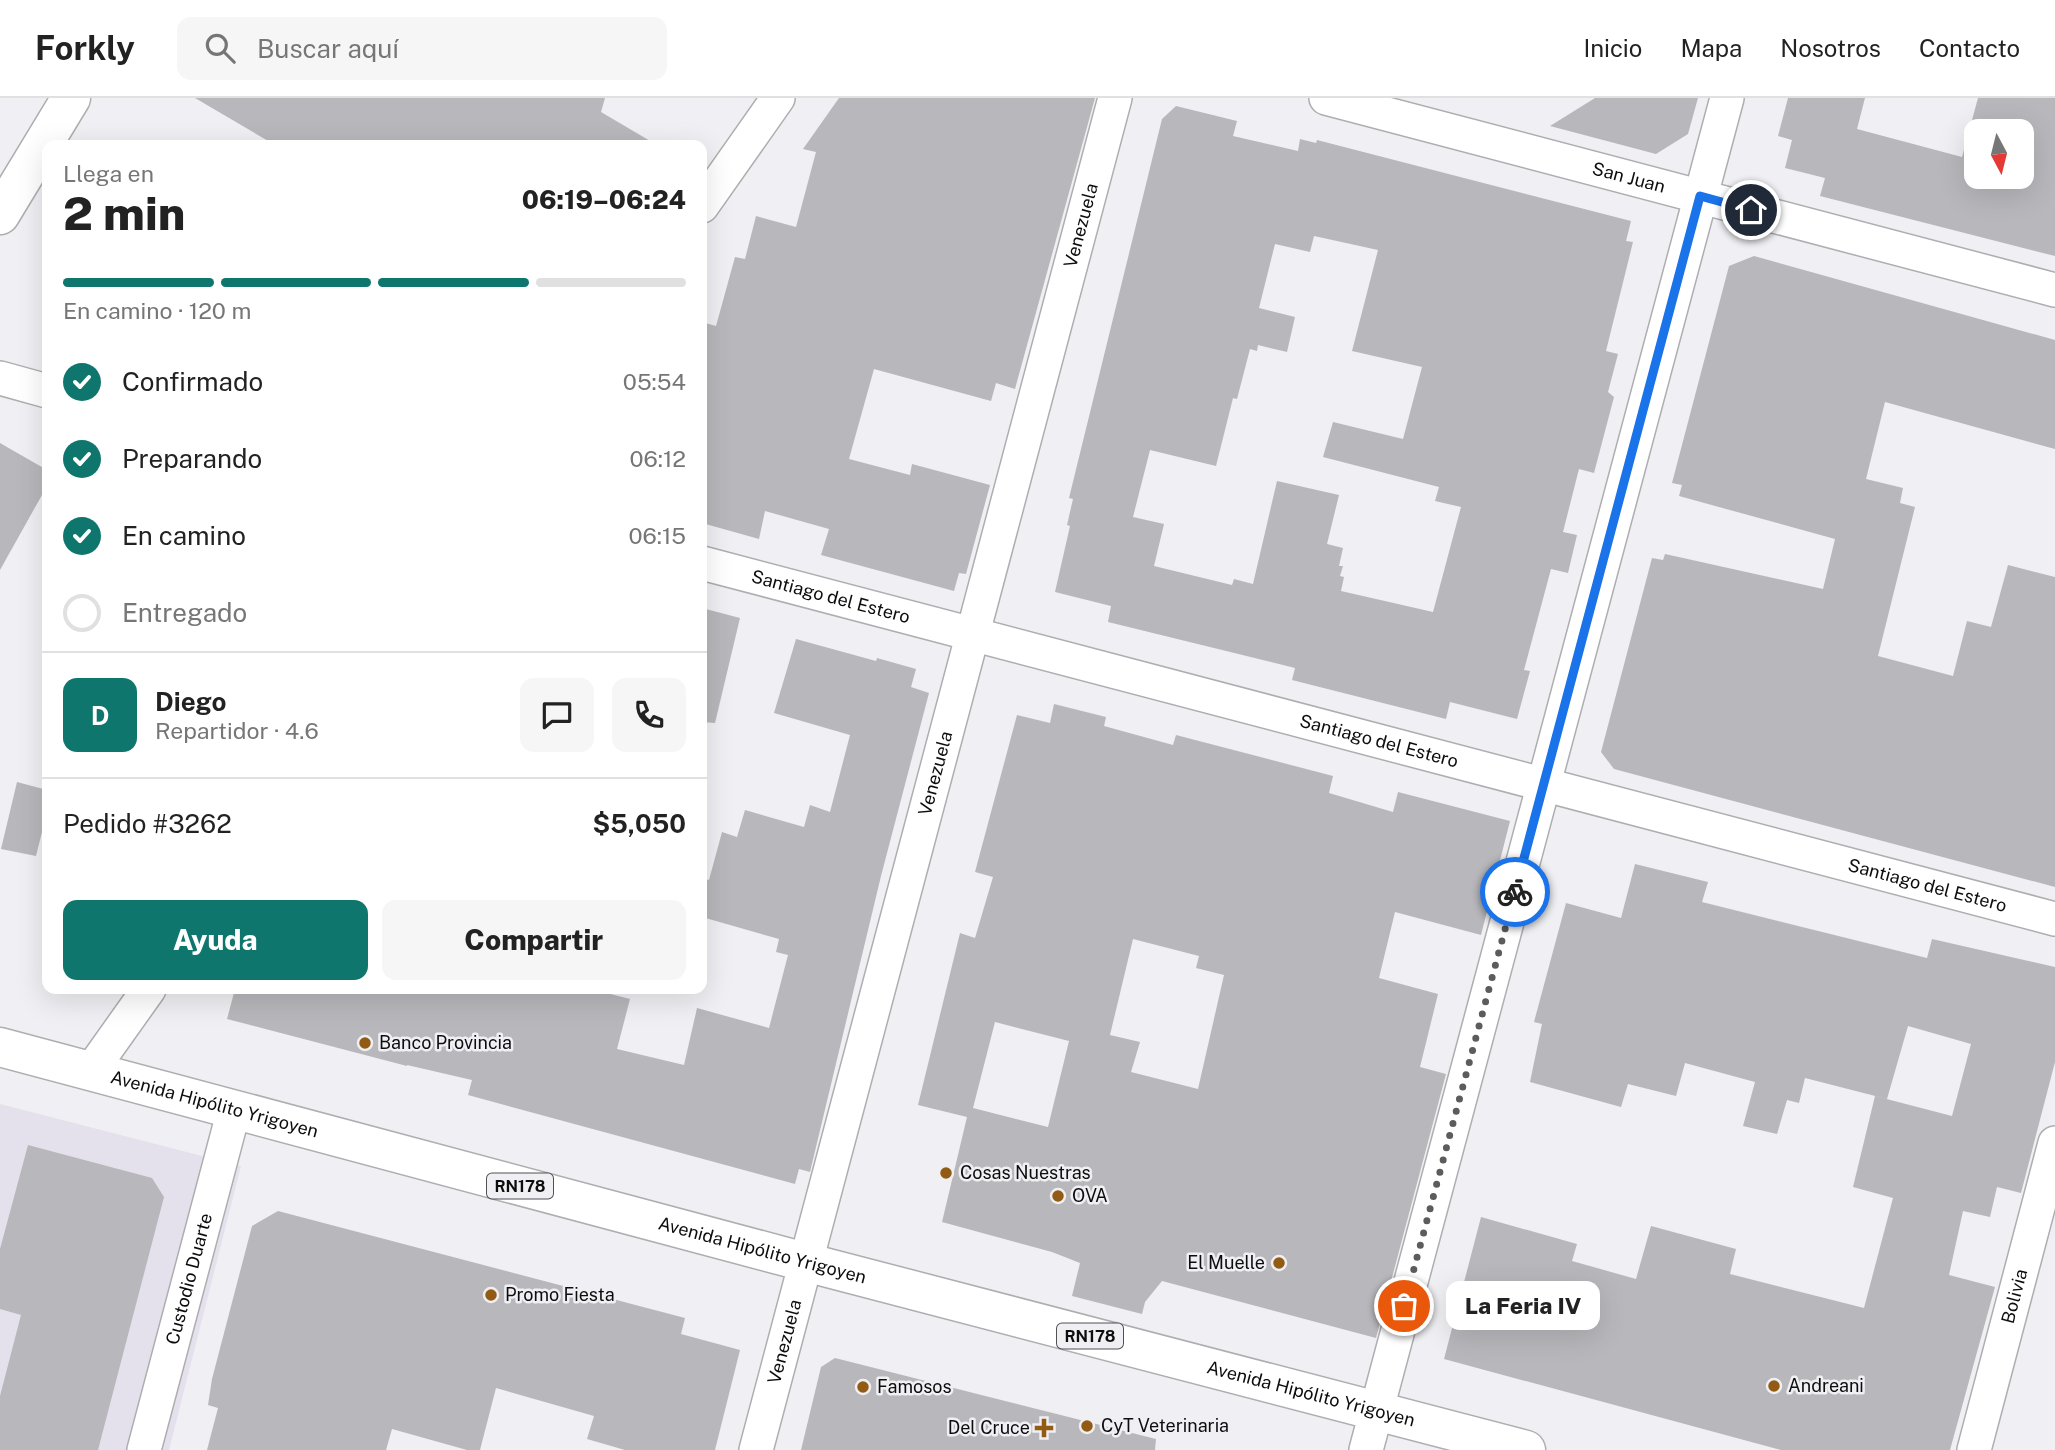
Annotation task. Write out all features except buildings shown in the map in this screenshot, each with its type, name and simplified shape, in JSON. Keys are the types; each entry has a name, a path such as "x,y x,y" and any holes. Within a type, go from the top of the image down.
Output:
{"main road":[{"path":"46,140 71,98"},
{"path":"0,215 42,146"},
{"name":"Avenida Hipólito Yrigoyen","path":"0,1047 805,1262 1526,1450"}],"street":[{"path":"707,199 778,98"},
{"name":"Venezuela","path":"756,1450 1115,98"},
{"name":"San Juan","path":"1326,98 2055,290"},
{"path":"1366,1450 1727,98"},
{"path":"0,378 42,390"},
{"name":"Santiago del Estero","path":"707,564 2055,919"},
{"path":"90,1072 145,994"},
{"name":"Custodio Duarte","path":"144,1450 234,1110"},
{"name":"Bolivia","path":"1974,1450 2055,1143"}],"shaded area":[{"path":"0,1104 241,1166 169,1450 0,1450"}],"way so far":[{"path":"1404,1306 1515,892"}],"place":[{"name":"Banco Provincia","path":"365,1043"},
{"name":"Cosas Nuestras","path":"946,1173"},
{"name":"OVA","path":"1058,1196"},
{"name":"El Muelle","path":"1279,1263"},
{"name":"Promo Fiesta","path":"491,1295"},
{"name":"La Feria IV","path":"1404,1306"},
{"name":"Andreani","path":"1774,1386"},
{"name":"Famosos","path":"863,1387"},
{"name":"CyT Veterinaria","path":"1087,1426"},
{"name":"Del Cruce","path":"1044,1428"}],"route":[{"path":"1515,892 1700,196 1751,210"}]}
